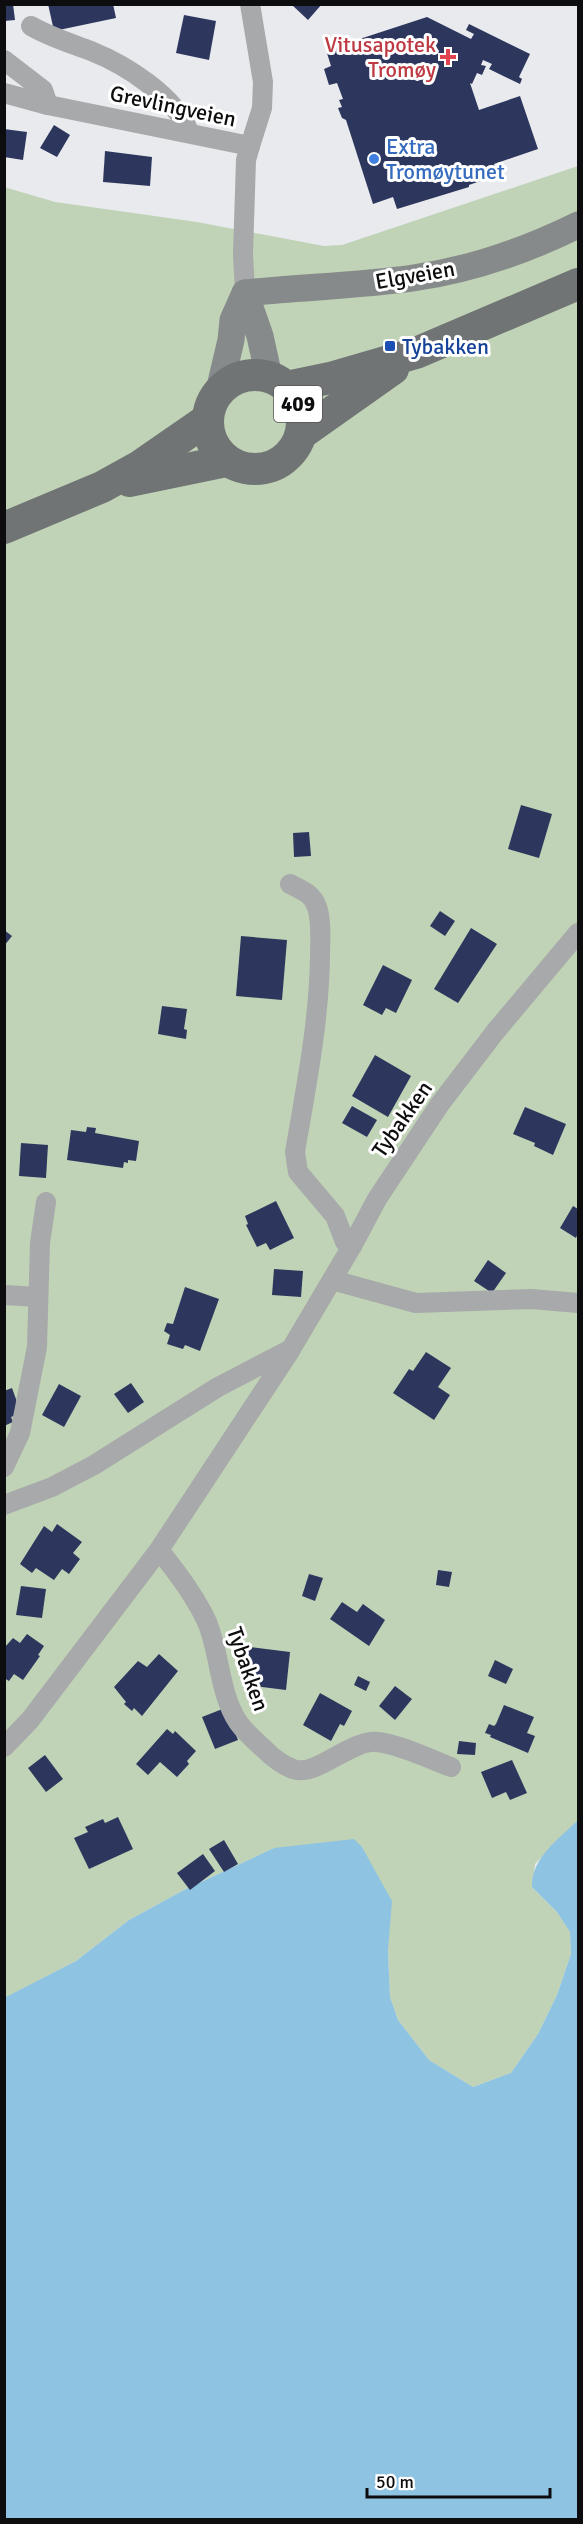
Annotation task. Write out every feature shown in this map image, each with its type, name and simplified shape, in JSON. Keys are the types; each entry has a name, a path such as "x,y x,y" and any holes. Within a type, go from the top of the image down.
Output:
{"main road":[{"name":"Elgveien","path":"245,293 417,277 487,261 548,240 579,225"},
{"name":"409","path":"219,391 230,382 245,376 278,382 330,378 416,354 579,284"},
{"path":"245,293 278,382"},
{"path":"226,461 211,442 208,419 210,408 219,391 231,340 233,320 245,293"},
{"name":"409","path":"301,434 416,354"},
{"name":"409","path":"102,487 226,461 240,468 252,470 275,466 294,450 301,434 303,421 300,408 278,382"},
{"name":"409","path":"4,528 102,487 140,466 208,419"}],"street":[{"path":"250,4 263,82 262,108 250,146"},
{"path":"31,26 47,36 93,52 131,73 170,101 189,132"},
{"path":"4,60 43,90 48,105"},
{"name":"Grevlingveien","path":"4,93 48,105 250,146 246,160 243,254 245,293"},
{"path":"290,884 309,894 317,907 321,931 316,1030 295,1152 298,1172 335,1216 345,1242 352,1246"},
{"name":"Tybakken","path":"4,1748 30,1720 159,1550 291,1349 352,1246 376,1199 440,1104 495,1032 579,933"},
{"path":"4,1467 20,1433 35,1357 40,1243 46,1202"},
{"path":"332,1280 416,1303 531,1299 579,1303"},
{"path":"4,1295 38,1297"},
{"path":"4,1505 52,1487 94,1465 218,1387 291,1349"},
{"name":"Tybakken","path":"159,1550 178,1573 206,1620 215,1645 227,1695 237,1720 268,1754 293,1769 302,1770 312,1768 348,1749 376,1742 451,1767"}],"green space":[{"path":"578,166 578,1820 535,1864 532,1887 557,1912 570,1932 571,1954 557,1995 538,2034 511,2073 473,2087 429,2060 398,2020 390,1997 388,1950 274,1848 184,1890 129,1920 76,1961 5,1998 4,187 55,202 197,222 324,246 342,245"}],"water":[{"path":"578,1820 578,2519 5,2519 4,1998 76,1961 129,1920 184,1890 274,1848 354,1839 362,1847 392,1901 388,1950 390,1997 398,2020 429,2060 473,2087 511,2073 538,2034 557,1995 571,1954 570,1932 557,1912 532,1887 533,1877 541,1858"}],"building":[{"path":"4,4 13,4 15,20 4,21"},
{"path":"48,4 113,4 116,18 54,31"},
{"path":"291,4 322,4 308,20"},
{"path":"184,15 216,21 209,60 176,53"},
{"path":"427,17 471,39 474,34 466,30 469,24 530,54 519,77 522,79 520,84 489,69 492,64 483,60 481,65 486,66 482,75 477,73 472,84 470,83 479,110 520,96 538,149 494,164 497,175 469,185 469,187 397,209 393,197 373,204 346,120 342,118 338,108 342,107 339,100 343,99 337,83 329,85 324,69 331,66 326,50"},
{"path":"54,125 70,135 57,157 40,148"},
{"path":"4,129 27,132 23,160 4,157"},
{"path":"105,151 152,157 150,186 103,182"},
{"path":"521,805 552,814 539,858 508,849"},
{"path":"309,832 311,856 294,857 293,833"},
{"path":"440,911 455,921 445,936 430,926"},
{"path":"471,928 497,944 458,1003 434,989"},
{"path":"4,930 12,936 4,946"},
{"path":"241,936 287,940 282,1000 236,996"},
{"path":"383,965 412,980 396,1013 386,1008 382,1015 363,1005"},
{"path":"162,1006 187,1009 184,1029 187,1030 186,1039 158,1034"},
{"path":"375,1055 411,1076 388,1117 352,1096"},
{"path":"352,1106 377,1120 367,1137 342,1123"},
{"path":"525,1107 566,1124 553,1155 534,1146 535,1143 513,1134"},
{"path":"87,1127 96,1128 95,1133 139,1141 136,1161 124,1162 123,1168 67,1160 71,1130 86,1132"},
{"path":"21,1143 48,1145 46,1178 19,1176"},
{"path":"276,1201 294,1238 270,1250 266,1243 257,1247 246,1225 248,1224 245,1216"},
{"path":"573,1206 578,1209 576,1238 560,1228"},
{"path":"488,1260 506,1273 492,1293 474,1281"},
{"path":"274,1269 303,1271 301,1297 272,1295"},
{"path":"185,1287 219,1299 200,1351 185,1345 183,1349 167,1344 170,1335 164,1331 167,1323 173,1324"},
{"path":"426,1352 451,1368 438,1387 450,1395 434,1420 393,1393 409,1369 413,1371"},
{"path":"131,1383 144,1402 128,1413 114,1394"},
{"path":"59,1384 81,1396 64,1427 42,1415"},
{"path":"12,1388 21,1413 11,1417 13,1422 4,1426 4,1391"},
{"path":"57,1524 82,1542 73,1553 80,1559 69,1574 62,1569 54,1580 36,1568 32,1573 20,1564 44,1526 52,1532"},
{"path":"438,1570 452,1572 449,1587 436,1585"},
{"path":"309,1574 323,1578 315,1601 302,1596"},
{"path":"21,1586 46,1589 42,1618 16,1615"},
{"path":"342,1602 357,1612 363,1604 385,1620 369,1646 330,1619"},
{"path":"27,1634 44,1646 38,1655 40,1656 23,1680 14,1674 9,1681 4,1678 4,1648 13,1638 20,1643"},
{"path":"250,1647 290,1652 286,1690 242,1683 246,1649 250,1650"},
{"path":"159,1654 178,1671 142,1716 134,1708 132,1711 124,1704 126,1702 114,1687 138,1661 147,1667"},
{"path":"495,1660 513,1669 506,1684 488,1676"},
{"path":"358,1676 370,1682 366,1691 354,1685"},
{"path":"395,1686 412,1699 395,1720 379,1706"},
{"path":"320,1693 352,1711 344,1726 340,1724 331,1741 303,1725"},
{"path":"504,1705 534,1717 527,1733 535,1736 528,1753 485,1733 489,1724 494,1726 496,1724"},
{"path":"225,1708 238,1740 215,1749 202,1717"},
{"path":"167,1729 173,1734 175,1731 196,1751 187,1761 189,1764 177,1777 160,1762 148,1775 136,1764"},
{"path":"459,1741 476,1743 475,1755 457,1754"},
{"path":"45,1755 63,1779 46,1792 28,1768"},
{"path":"512,1760 527,1793 510,1800 506,1792 492,1798 481,1772"},
{"path":"118,1817 133,1849 89,1869 74,1838 88,1832 85,1827 103,1819 105,1823"},
{"path":"224,1840 238,1864 224,1872 209,1849"},
{"path":"203,1854 215,1871 190,1890 177,1873"}],"place":[{"name":"Vitusapotek Tromøy","path":"448,57"},
{"name":"Extra Tromøytunet","path":"374,159"},
{"name":"Tybakken","path":"390,346"}]}
